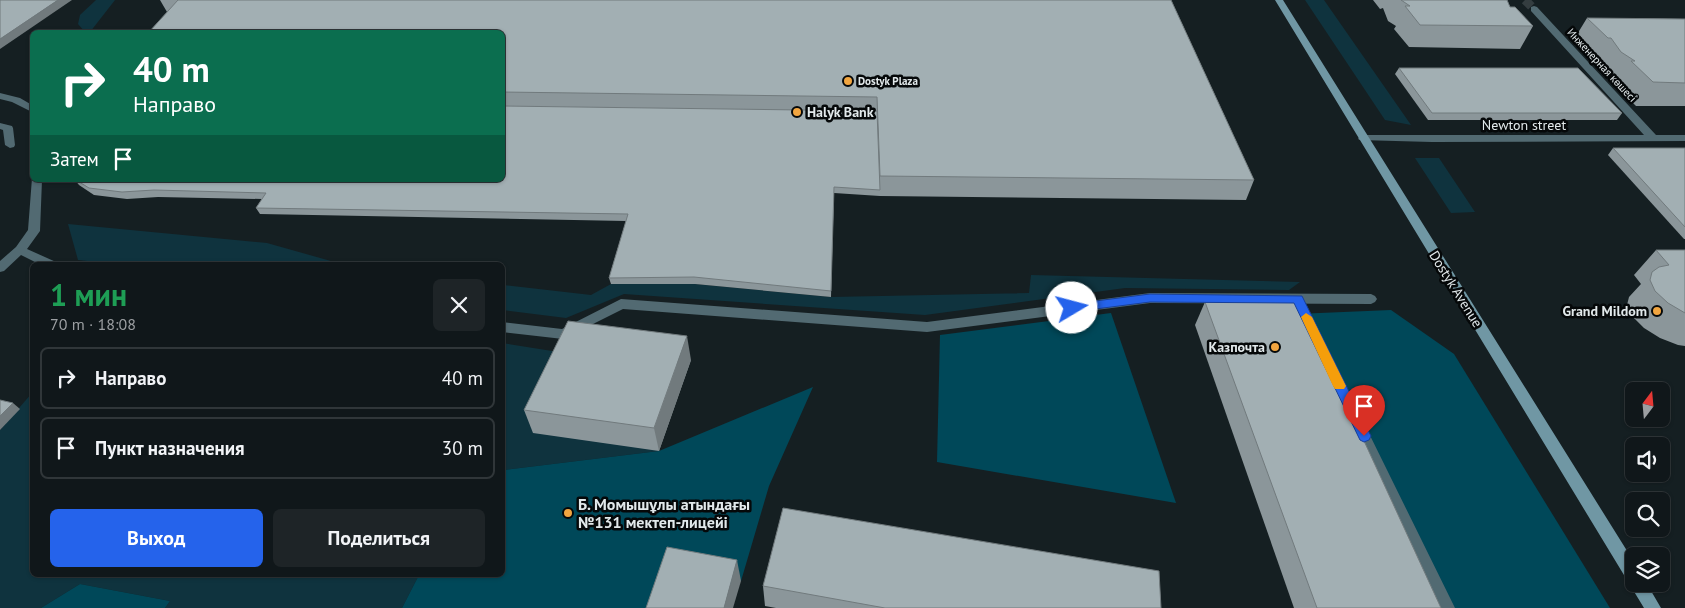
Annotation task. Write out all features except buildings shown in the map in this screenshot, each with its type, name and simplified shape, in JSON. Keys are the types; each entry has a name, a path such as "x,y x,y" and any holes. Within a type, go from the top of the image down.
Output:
{"main road":[{"name":"Dostyk Avenue","path":"1278,0 1625,562"},
{"path":"1643,592 1653,608"}],"street":[{"name":"Инженерная көшесі","path":"1534,10 1653,138"},
{"path":"0,96 16,100 30,108"},
{"path":"0,126 8,128 10,145"},
{"name":"Newton street","path":"1363,138 1685,138"},
{"path":"0,268 20,250 34,231 37,182"},
{"path":"20,250 46,262"},
{"path":"505,326 563,334 621,304 927,327 1150,298 1371,299"},
{"path":"1298,299 1447,608"}],"shaded area":[{"path":"96,0 115,0 92,30 83,30 78,24 80,15"},
{"path":"1305,0 1324,0 1411,125 1385,120"},
{"path":"1415,158 1439,158 1475,212 1451,213"},
{"path":"68,224 267,243 334,262 96,262 78,260"},
{"path":"1031,275 1300,282 1289,290 1125,288 925,315 624,294 566,318 505,310 505,285 591,295 611,284 695,284 831,297 1029,293"},
{"path":"1391,310 1454,354 1610,608 1430,608 1296,314"},
{"path":"1111,313 1176,503 937,462 940,335"},
{"path":"505,343 571,354 659,451 505,470"},
{"path":"813,387 769,486 741,581 660,608 402,608 418,577 505,577 505,470 659,451"},
{"path":"30,395 30,577 418,577 402,608 165,608 170,601 80,584 41,608 0,608 0,430"},
{"path":"80,584 170,601 165,608 41,608"}],"tunnel":[{"path":"1525,0 1534,9"}],"slow traffic":[{"path":"1306,317 1340,386"}],"place":[{"name":"Dostyk Plaza","path":"848,81"},
{"name":"Halyk Bank","path":"797,112"},
{"name":"Grand Mildom","path":"1657,311"},
{"name":"Казпочта","path":"1275,347"},
{"name":"Б. Момышұлы атындағы №131 мектеп-лицейі","path":"568,513"}],"route":[{"path":"1072,308 1150,298 1298,299 1364,436"}]}
